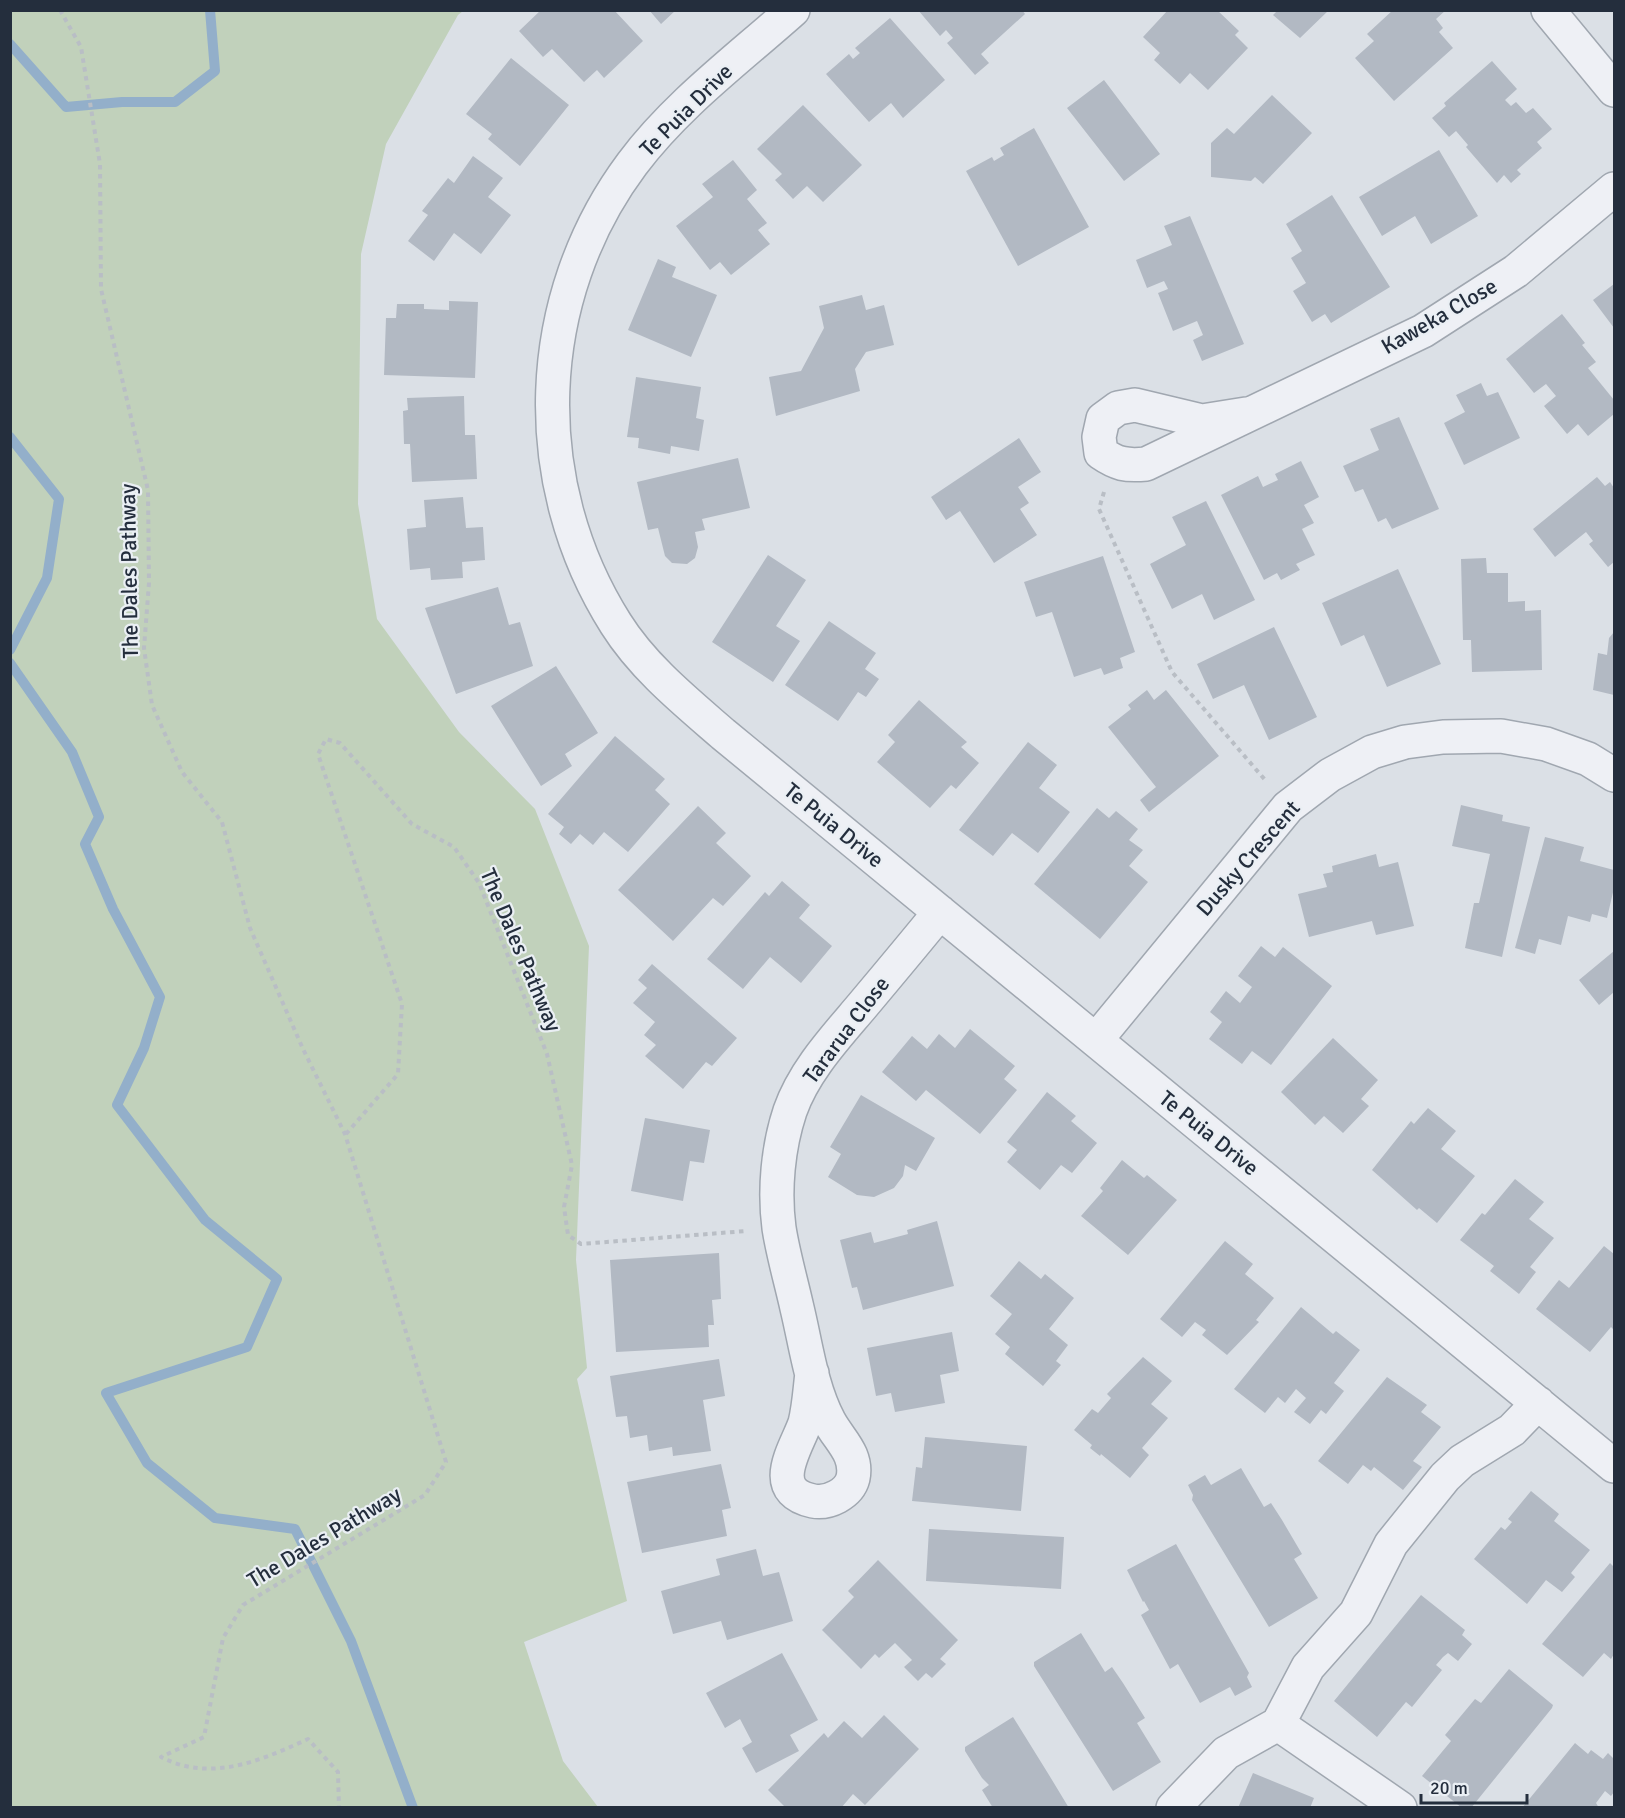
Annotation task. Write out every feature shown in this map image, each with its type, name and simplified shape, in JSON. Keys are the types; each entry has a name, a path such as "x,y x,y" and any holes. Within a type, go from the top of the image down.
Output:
{"street":[{"name":"Te Puia Drive","path":"793,10 667,122 632,164 598,215 576,265 561,315 552,368 551,419 556,472 568,519 585,567 616,624 643,658 675,692 723,734 1614,1466"},
{"path":"1548,10 1614,90"},
{"name":"Kaweka Close","path":"1246,414 1202,421 1135,405 1118,408 1103,420 1099,437 1101,453 1115,463 1127,466 1146,464 1423,331 1516,271 1614,189"},
{"name":"Dusky Crescent","path":"1096,1040 1288,807 1330,775 1372,752 1405,742 1443,737 1501,736 1546,744 1588,759 1614,775"},
{"name":"Tararua Close","path":"812,1373 779,1228 780,1156 790,1111 805,1080 825,1050 940,912"},
{"path":"1173,1808 1226,1753 1278,1724 1308,1667 1356,1613 1391,1544 1444,1477 1462,1461 1512,1430 1538,1403"},
{"path":"1278,1724 1400,1808"}],"path":[{"name":"The Dales Pathway","path":"60,10 81,47 100,164 101,289 148,490 149,583 144,648 153,705 182,772 222,822 250,928 303,1049 345,1134 446,1462 425,1496 243,1605 223,1638 204,1737 161,1757 181,1767 219,1768 261,1761 308,1739 338,1772 339,1808"},
{"path":"1115,463 1099,509 1172,672 1288,807"},
{"name":"The Dales Pathway","path":"345,1134 398,1074 402,1004 318,754 326,739 340,743 412,824 454,847 479,883 547,1054 572,1165 564,1207 568,1236 581,1244 779,1228"}],"green space":[{"path":"11,10 463,11 458,15 386,144 361,254 358,504 377,619 459,732 535,809 589,946 576,1260 587,1368 577,1379 627,1601 524,1642 563,1761 598,1807 11,1807"}],"building":[{"path":"541,10 614,10 643,41 604,78 597,70 584,82 552,49 543,57 519,31"},
{"path":"649,10 676,10 661,24"},
{"path":"918,10 1022,10 1025,14 981,54 989,63 975,75 947,43 953,38 946,30 940,36"},
{"path":"1168,10 1217,10 1239,31 1235,35 1248,48 1208,90 1190,73 1180,84 1154,60 1160,53 1143,37"},
{"path":"1278,10 1329,10 1300,38 1273,15"},
{"path":"1393,10 1446,10 1436,19 1443,28 1439,32 1453,48 1394,101 1355,58 1374,41 1367,34"},
{"path":"890,18 945,80 903,118 891,103 869,122 826,74 849,54 853,59 860,53 855,48"},
{"path":"511,58 569,105 520,166 488,139 492,134 466,114"},
{"path":"1492,61 1517,89 1505,100 1511,106 1516,102 1526,113 1533,108 1552,129 1537,142 1542,148 1517,170 1521,174 1511,183 1504,175 1497,183 1466,147 1468,145 1456,131 1449,137 1432,118 1446,106 1444,103"},
{"path":"1104,80 1160,154 1124,181 1067,108"},
{"path":"1272,95 1312,133 1263,184 1255,177 1251,181 1211,177 1211,143 1227,128 1234,134"},
{"path":"803,105 862,165 823,202 807,186 793,199 775,180 782,174 757,149"},
{"path":"1034,128 1089,227 1018,266 966,171 992,157 994,161 1004,155 1000,148"},
{"path":"1439,150 1478,216 1431,244 1415,216 1382,236 1359,197"},
{"path":"473,156 503,178 488,197 511,215 481,254 454,233 434,261 408,241 428,215 422,211 448,178 454,183"},
{"path":"733,160 757,190 747,199 767,223 758,230 770,244 731,275 720,262 710,270 676,226 713,197 702,184"},
{"path":"1332,195 1390,287 1331,323 1325,314 1312,322 1293,291 1306,283 1291,258 1302,251 1286,224"},
{"path":"1190,216 1244,344 1202,361 1193,340 1203,335 1197,321 1173,331 1158,293 1168,289 1164,281 1147,288 1136,260 1172,245 1164,226"},
{"path":"658,259 676,267 672,277 717,295 691,357 628,330"},
{"path":"1614,284 1614,328 1593,300"},
{"path":"862,295 866,310 884,305 894,345 866,352 855,369 860,391 776,416 769,377 801,371 824,328 819,306"},
{"path":"449,301 478,302 475,378 384,375 386,318 396,318 397,304 424,304 424,309 449,310"},
{"path":"1562,314 1585,343 1582,345 1596,362 1588,368 1614,400 1614,414 1588,436 1578,424 1567,434 1544,406 1556,396 1546,384 1534,393 1506,359"},
{"path":"636,377 701,387 696,418 704,420 699,451 671,446 670,454 638,448 639,438 627,437"},
{"path":"1481,383 1487,396 1498,392 1520,438 1464,465 1444,423 1465,412 1456,395"},
{"path":"464,396 465,435 475,435 477,479 412,482 410,444 404,444 403,411 408,410 407,398"},
{"path":"1399,417 1439,509 1392,529 1386,518 1378,522 1363,489 1355,492 1343,466 1379,450 1370,429"},
{"path":"1019,438 1041,472 1018,487 1029,503 1020,509 1037,535 994,563 960,511 946,520 931,497"},
{"path":"738,458 750,508 702,519 705,530 695,532 698,547 695,558 687,564 672,563 665,556 658,528 648,530 637,482"},
{"path":"1301,461 1319,497 1304,505 1314,523 1302,529 1315,555 1296,564 1300,570 1281,580 1277,573 1264,580 1221,495 1258,476 1263,487 1278,480 1275,474"},
{"path":"1597,477 1605,486 1610,482 1614,488 1614,562 1608,567 1589,544 1593,541 1586,532 1555,557 1533,529"},
{"path":"463,497 466,528 483,527 485,560 462,562 463,578 431,580 430,568 410,570 407,529 426,527 424,500"},
{"path":"1206,501 1255,600 1214,620 1202,594 1172,609 1150,564 1186,545 1172,517"},
{"path":"768,555 806,580 776,626 800,641 773,682 712,642"},
{"path":"1103,556 1135,652 1120,658 1123,668 1104,675 1101,668 1074,677 1052,612 1036,617 1024,582"},
{"path":"1486,558 1487,573 1508,573 1508,602 1525,601 1525,611 1541,610 1542,670 1472,672 1471,640 1463,640 1461,559"},
{"path":"1398,569 1441,664 1387,687 1364,635 1341,646 1322,603"},
{"path":"498,587 509,625 520,622 533,666 456,694 425,608"},
{"path":"829,621 876,653 865,669 879,679 866,697 858,692 838,721 785,685"},
{"path":"1274,627 1317,717 1269,740 1244,685 1213,699 1197,664"},
{"path":"1614,632 1614,695 1593,690 1598,653 1607,655 1609,638"},
{"path":"556,666 598,733 565,754 572,766 541,786 491,706"},
{"path":"1147,690 1154,700 1166,690 1219,756 1149,812 1140,800 1156,787 1108,727 1131,709 1128,705"},
{"path":"919,700 967,742 961,747 979,763 956,789 951,785 930,808 877,762 895,742 888,735"},
{"path":"615,736 665,779 655,790 670,804 628,852 604,832 593,845 580,834 571,844 559,834 564,827 548,814"},
{"path":"1028,742 1057,765 1039,788 1070,812 1038,853 1012,833 993,856 959,830"},
{"path":"1461,805 1503,815 1502,821 1530,827 1502,957 1465,948 1474,903 1479,903 1490,854 1452,846"},
{"path":"698,806 726,833 716,843 751,876 723,906 713,898 673,941 618,890"},
{"path":"1097,808 1109,818 1116,811 1138,829 1129,840 1143,850 1129,866 1148,882 1100,939 1034,884"},
{"path":"1545,837 1584,847 1580,861 1614,870 1614,888 1607,918 1592,914 1590,922 1568,916 1561,945 1539,939 1535,954 1515,948"},
{"path":"1376,854 1379,867 1398,862 1414,926 1376,935 1372,921 1309,937 1298,894 1327,887 1323,874 1333,872 1332,866"},
{"path":"782,881 810,905 799,918 832,946 801,983 770,957 743,989 707,959 765,892 769,896"},
{"path":"1261,946 1275,957 1283,947 1332,986 1271,1065 1252,1051 1242,1064 1209,1039 1222,1022 1210,1012 1226,991 1240,1003 1252,987 1238,976"},
{"path":"1614,951 1614,992 1599,1005 1579,980"},
{"path":"652,964 737,1038 712,1066 706,1062 683,1089 645,1056 656,1045 644,1035 655,1022 633,1003 647,988 638,980"},
{"path":"970,1029 1015,1066 1004,1079 1017,1090 980,1134 926,1090 916,1101 882,1072 912,1036 927,1049 939,1034 955,1048"},
{"path":"1333,1038 1378,1080 1361,1099 1369,1106 1343,1133 1324,1116 1315,1125 1281,1092"},
{"path":"1047,1092 1076,1116 1071,1121 1097,1143 1072,1173 1061,1165 1040,1190 1007,1162 1017,1150 1007,1142"},
{"path":"861,1095 935,1138 916,1171 905,1165 903,1176 894,1188 874,1197 857,1195 828,1177 841,1154 830,1147"},
{"path":"1428,1108 1456,1131 1441,1149 1475,1176 1437,1223 1419,1208 1417,1210 1372,1170 1411,1121 1414,1124"},
{"path":"645,1118 710,1130 704,1163 690,1161 683,1201 631,1191"},
{"path":"1122,1160 1144,1178 1147,1175 1177,1200 1128,1255 1081,1216 1103,1191 1100,1188"},
{"path":"1515,1179 1544,1202 1529,1219 1554,1238 1530,1267 1536,1272 1519,1294 1490,1271 1494,1266 1460,1240 1482,1213 1485,1215"},
{"path":"937,1221 954,1286 863,1310 857,1287 852,1288 840,1240 871,1232 874,1243 908,1234 907,1230"},
{"path":"1225,1241 1253,1264 1245,1274 1274,1298 1256,1320 1259,1322 1227,1355 1202,1335 1206,1330 1195,1322 1182,1337 1160,1319"},
{"path":"1604,1246 1614,1254 1614,1330 1611,1327 1590,1352 1536,1309 1559,1280 1569,1288"},
{"path":"719,1253 721,1299 712,1300 714,1325 708,1325 709,1347 616,1352 610,1260"},
{"path":"1019,1261 1041,1279 1045,1274 1074,1298 1049,1329 1068,1345 1056,1361 1061,1365 1043,1386 1005,1354 1010,1347 995,1334 1012,1314 990,1296"},
{"path":"1301,1307 1333,1334 1336,1331 1360,1350 1334,1383 1344,1391 1326,1414 1321,1410 1310,1424 1294,1412 1306,1398 1296,1389 1285,1403 1278,1397 1265,1413 1234,1389"},
{"path":"952,1332 959,1371 940,1375 945,1403 895,1412 891,1393 876,1396 867,1348"},
{"path":"1143,1357 1172,1381 1151,1404 1168,1418 1142,1448 1149,1455 1130,1478 1090,1448 1092,1445 1074,1430 1092,1409 1098,1413 1111,1398 1107,1394"},
{"path":"719,1359 725,1396 703,1400 711,1451 673,1456 672,1447 649,1451 647,1435 630,1438 627,1416 616,1417 610,1376"},
{"path":"1387,1377 1427,1405 1421,1412 1441,1427 1413,1461 1422,1467 1403,1490 1374,1467 1371,1471 1363,1465 1348,1484 1318,1461"},
{"path":"925,1437 1027,1446 1021,1511 912,1501 916,1467 922,1468"},
{"path":"721,1464 731,1508 722,1510 727,1536 642,1553 627,1482"},
{"path":"1241,1468 1264,1507 1271,1503 1282,1520 1302,1554 1294,1559 1318,1598 1269,1627 1192,1500 1193,1495 1188,1485 1205,1475 1211,1485"},
{"path":"1531,1491 1559,1514 1554,1521 1590,1550 1571,1573 1575,1577 1562,1592 1546,1580 1527,1604 1474,1559 1501,1527 1505,1530 1512,1522 1508,1519"},
{"path":"929,1529 1064,1537 1061,1589 926,1581"},
{"path":"1176,1544 1249,1673 1247,1677 1252,1687 1235,1696 1230,1687 1200,1703 1178,1664 1170,1669 1141,1615 1149,1610 1127,1570"},
{"path":"756,1549 763,1576 779,1572 793,1621 727,1640 721,1621 673,1634 661,1591 720,1575 716,1559"},
{"path":"878,1560 958,1640 940,1659 946,1664 932,1678 926,1673 918,1681 904,1667 912,1660 895,1643 879,1658 875,1654 861,1669 822,1630 854,1597 848,1591"},
{"path":"1610,1563 1614,1567 1614,1654 1611,1659 1604,1653 1583,1677 1542,1644"},
{"path":"1421,1595 1465,1630 1462,1635 1472,1644 1458,1661 1448,1653 1443,1657 1436,1665 1442,1670 1412,1707 1406,1702 1377,1737 1334,1701"},
{"path":"1081,1633 1105,1672 1112,1667 1145,1718 1137,1723 1161,1762 1113,1791 1034,1666 1034,1662"},
{"path":"782,1653 818,1720 790,1735 799,1751 756,1773 742,1748 752,1742 740,1719 725,1728 706,1693"},
{"path":"1509,1669 1553,1705 1552,1708 1471,1808 1462,1808 1422,1776 1451,1741 1445,1735 1475,1699 1481,1703"},
{"path":"884,1715 919,1749 865,1805 853,1794 841,1808 786,1808 768,1790 824,1733 828,1738 844,1721 862,1738"},
{"path":"1013,1717 1069,1808 993,1808 982,1790 989,1785 982,1778 965,1751 965,1747"},
{"path":"1575,1743 1588,1754 1591,1750 1603,1759 1608,1753 1614,1759 1614,1792 1611,1796 1605,1791 1596,1803 1599,1808 1522,1808"},
{"path":"1253,1773 1314,1798 1310,1808 1238,1808"}],"waterway":[{"path":"10,44 66,107 122,102 175,102 215,71 210,10"},
{"path":"10,437 59,499 47,578 10,650"},
{"path":"10,663 72,752 99,817 85,844 113,909 160,997 144,1048 117,1105 205,1220 277,1279 247,1347 106,1393 147,1463 215,1518 295,1529 351,1641 413,1808"}]}
